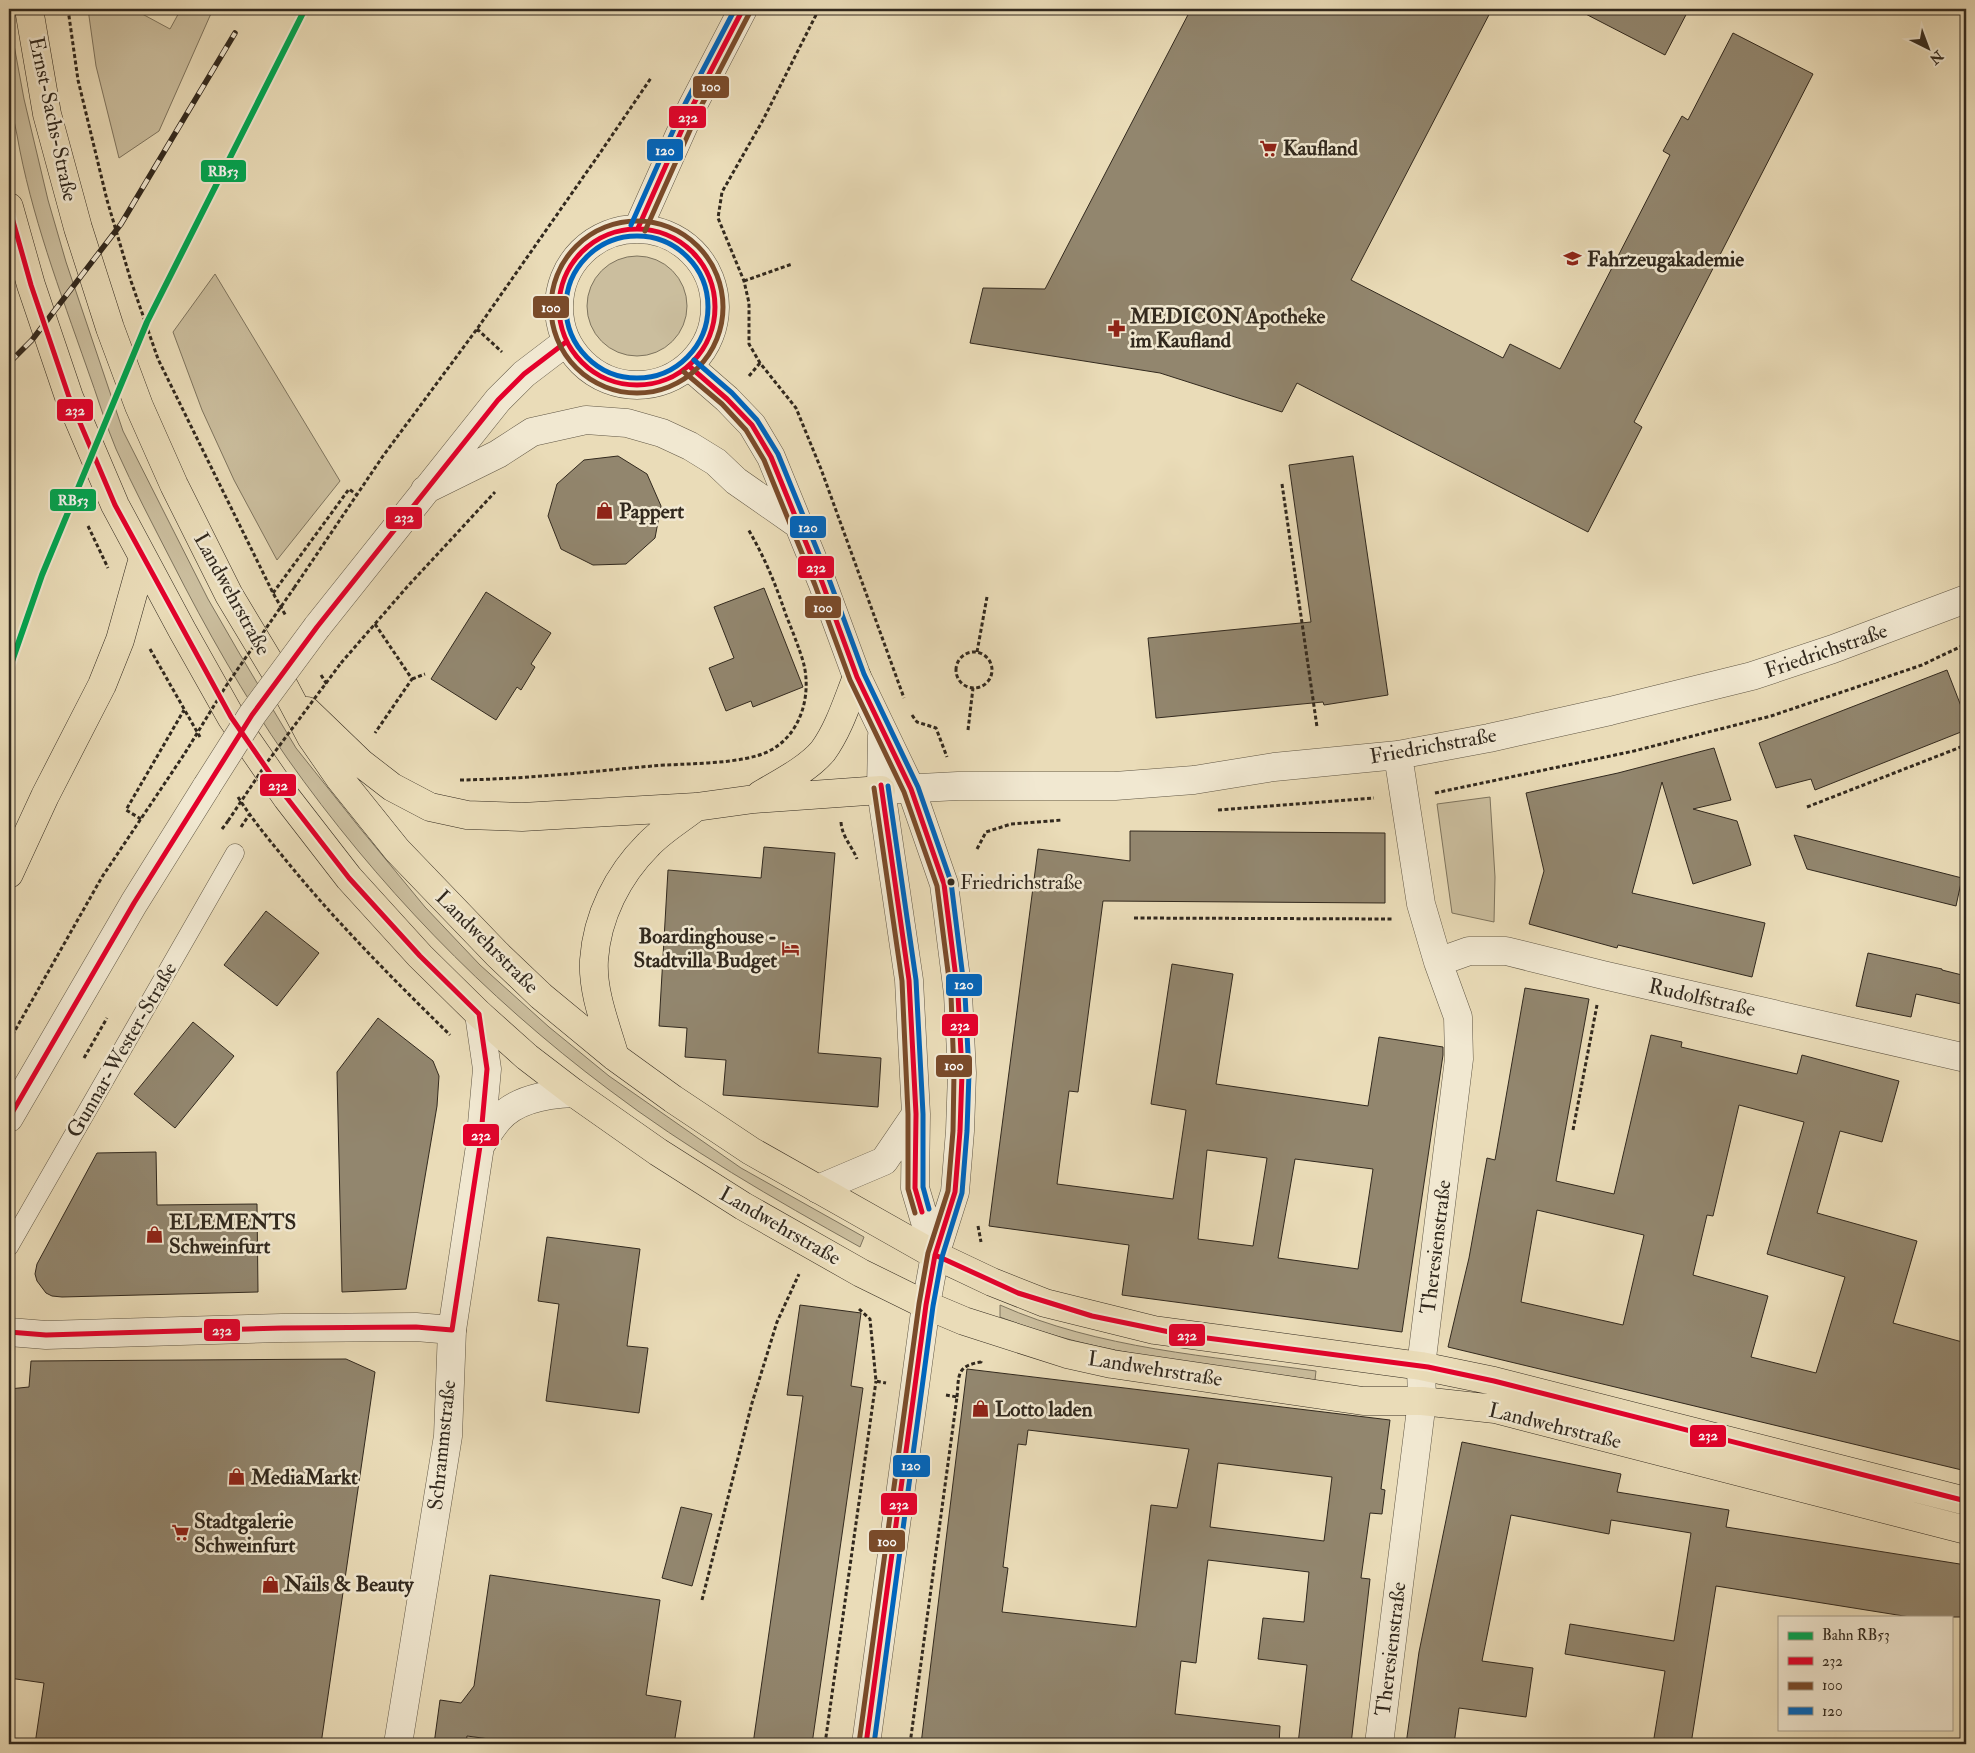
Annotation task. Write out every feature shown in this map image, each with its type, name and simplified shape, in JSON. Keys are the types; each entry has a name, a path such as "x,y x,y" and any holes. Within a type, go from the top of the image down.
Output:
{"main road":[{"name":"Ernst-Sachs-Straße","path":"29,9 47,114 78,228"},
{"name":"Landwehrstraße","path":"9,207 31,285 70,397 115,505 231,717 316,838 420,956 479,1014 527,1057 574,1093 658,1152 743,1206 861,1273 926,1305 964,1321 1067,1354 1112,1364 1363,1401 1422,1401 1495,1409 1966,1530"},
{"name":"Landwehrstraße","path":"78,228 139,406 174,485 229,595 285,688 311,737 340,779 397,850 491,948 541,996 614,1056 709,1124 751,1151 935,1255 992,1282 1045,1303 1145,1328 1269,1347 1421,1366 1494,1381 1966,1501"},
{"path":"9,874 102,685 120,640 143,558"},
{"path":"754,799 795,774 822,752 840,721 857,677"},
{"path":"285,688 360,762 392,787 430,807 467,815 522,817 696,807 754,799 881,790"},
{"path":"614,1056 598,996 594,960 603,915 623,874 649,843 696,807"}],"street":[{"path":"638,228 692,107 743,9"},
{"path":"638,228 658,230 676,238 692,250 705,266 713,284 716,306 713,329 704,349 689,366 672,377 652,384 632,386 612,381 594,373 578,359 566,342 559,320 559,298 564,275 577,256 594,240 615,231 638,228"},
{"path":"9,1118 134,903 252,715 317,627 498,400 524,374 566,342"},
{"path":"689,366 727,399 752,425 772,457 822,582 857,677 882,732 911,788 944,884 958,994 962,1073 955,1192 935,1255 926,1305 866,1744"},
{"path":"425,490 498,454 532,432 586,420 627,424 662,434 703,454 716,462 736,481 799,525"},
{"name":"Friedrichstraße","path":"881,790 958,786 1115,786 1194,780 1274,767 1398,755 1489,738 1752,676 1833,649 1966,599"},
{"path":"882,732 881,790 909,980 916,1114 915,1188 935,1255"},
{"name":"Theresienstraße","path":"1379,1744 1422,1401 1421,1366 1459,1059 1458,1017 1438,962 1421,904 1398,755"},
{"name":"Rudolfstraße","path":"1438,962 1469,951 1506,951 1966,1058"},
{"name":"Schrammstraße","path":"398,1744 448,1436 452,1330 480,1146 487,1069 479,1014"},
{"name":"Schrammstraße","path":"480,1146 499,1118 522,1102 547,1094 574,1093"},
{"path":"818,1189 884,1161 916,1114"},
{"path":"9,1332 46,1335 320,1328 416,1327 452,1330"}],"lane":[{"name":"Gunnar-Wester-Straße","path":"9,1247 235,853"}],"path":[{"path":"819,9 763,120 722,192 718,218 744,281 749,303 749,344 760,363 796,408 825,479 905,700"},
{"path":"9,1041 102,877 185,752 226,686 357,495 651,78"},
{"path":"744,281 792,264"},
{"path":"1282,484 1317,727"},
{"path":"272,593 349,489 357,495"},
{"path":"228,821 273,753 341,663 496,490"},
{"path":"977,652 987,597"},
{"path":"374,624 412,679"},
{"path":"969,652 977,652 984,654 989,659 993,670 991,677 986,683 973,688 961,682 956,669 962,656 969,652"},
{"path":"371,740 412,679 425,674"},
{"path":"968,730 973,688"},
{"path":"908,709 917,722 936,728 958,786"},
{"path":"141,819 126,810 184,710"},
{"path":"1807,807 1966,745"},
{"path":"1134,918 1425,919"},
{"path":"1573,1130 1603,975"},
{"path":"702,1600 752,1403 777,1322 799,1274"},
{"path":"824,1744 876,1380"},
{"path":"910,1744 957,1396 915,1390"}],"shaded area":[{"path":"88,9 133,9 170,29 181,9 213,9 159,131 119,158 96,66"},
{"path":"9,18 24,99 48,200 66,262 123,431 208,599 296,748 425,907 480,965 549,1027 609,1076 741,1168 864,1237 860,1247 763,1192 700,1153 608,1089 518,1016 475,977 395,894 321,805 271,735 198,612 136,492 108,429 47,253 23,165 10,95 8,71"},
{"path":"637,256 647,257 665,264 679,278 686,296 686,316 679,334 665,348 647,355 637,356 627,355 609,348 595,334 588,316 587,306 588,296 595,278 609,264 627,257"},
{"path":"215,274 340,481 277,560 234,480 202,410 173,332"},
{"path":"1490,797 1495,877 1494,922 1452,913 1437,804"},
{"path":"1000,1305 1076,1332 1116,1341 1155,1349 1316,1371 1315,1380 1155,1358 1076,1341 1000,1317"}],"building":[{"name":"Kaufland","path":"1191,9 1492,9 1351,280 1503,358 1510,344 1560,369 1670,155 1663,151 1682,116 1688,120 1733,33 1813,74 1634,422 1642,427 1588,532 1297,383 1282,412 1160,373 970,343 983,288 1045,289"},
{"path":"1576,9 1689,9 1665,55"},
{"name":"Pappert","path":"618,456 647,474 661,506 655,538 626,564 593,565 561,549 548,516 557,484 584,460"},
{"path":"1353,456 1388,695 1324,705 1323,702 1156,718 1148,638 1311,622 1289,465"},
{"path":"764,588 803,687 753,707 751,701 726,711 709,668 734,658 714,607"},
{"path":"486,592 551,633 531,664 535,667 521,690 517,687 496,720 431,679"},
{"path":"1947,670 1966,719 1966,730 1815,790 1811,779 1776,788 1759,743"},
{"path":"1714,748 1731,800 1693,809 1737,821 1751,865 1693,884 1662,782 1632,893 1765,923 1752,977 1618,945 1617,948 1529,924 1544,871 1526,793 1618,773"},
{"path":"1130,831 1385,833 1385,903 1103,901 1078,1092 1069,1091 1057,1184 1173,1199 1186,1110 1151,1104 1172,964 1233,974 1216,1084 1368,1106 1379,1037 1443,1047 1402,1332 1122,1295 1129,1245 989,1226 1038,849 1130,861","holes":["1207,1150 1267,1158 1253,1246 1198,1239","1295,1159 1373,1169 1358,1269 1278,1258"]},
{"path":"1794,835 1962,878 1956,906 1807,869"},
{"path":"764,847 835,853 818,1053 881,1058 878,1107 723,1095 726,1060 685,1057 687,1028 659,1026 668,870 761,878"},
{"path":"266,911 319,953 277,1006 224,965"},
{"path":"1868,953 1966,976 1966,1005 1916,994 1911,1017 1856,1006"},
{"path":"1525,988 1589,999 1556,1181 1614,1194 1651,1035 1682,1042 1681,1047 1797,1074 1802,1055 1899,1081 1882,1142 1840,1131 1817,1213 1917,1241 1893,1323 1966,1343 1966,1471 1448,1347 1469,1258 1487,1158 1495,1160","holes":["1739,1105 1804,1122 1767,1254 1845,1277 1816,1373 1751,1357 1768,1296 1693,1275 1707,1215 1713,1216","1537,1210 1644,1235 1623,1325 1521,1302"]},
{"path":"378,1018 433,1061 439,1076 437,1106 406,1289 342,1292 337,1072"},
{"path":"193,1022 234,1056 175,1128 134,1094"},
{"name":"ELEMENTS Schweinfurt","path":"156,1152 157,1205 257,1204 258,1292 62,1297 46,1293 37,1281 35,1274 37,1264 97,1153"},
{"path":"547,1237 640,1249 627,1346 648,1348 639,1413 546,1401 559,1304 538,1301"},
{"path":"800,1305 861,1313 851,1386 863,1388 812,1744 753,1744 803,1396 787,1395"},
{"name":"Stadtgalerie Schweinfurt","path":"346,1359 375,1372 321,1744 35,1744 44,1683 9,1678 9,1389 29,1387 31,1361"},
{"path":"967,1369 1390,1420 1381,1489 1385,1490 1382,1514 1370,1513 1361,1578 1370,1579 1351,1744 1298,1744 1307,1665 1258,1659 1263,1618 1304,1622 1309,1572 1208,1560 1196,1663 1181,1661 1175,1714 1280,1726 1279,1744 921,1744","holes":["1028,1430 1189,1449 1177,1508 1151,1505 1136,1627 1002,1612 1008,1568 1003,1567 1018,1444 1026,1445","1218,1463 1332,1477 1324,1541 1210,1527"]},
{"path":"1462,1442 1621,1474 1617,1492 1729,1510 1726,1527 1966,1565 1966,1617 1904,1616 1716,1586 1691,1744 1653,1744 1665,1671 1565,1654 1570,1624 1674,1641 1691,1533 1611,1520 1609,1534 1511,1515 1482,1661 1533,1668 1526,1717 1459,1708 1454,1744 1406,1744 1419,1652"},
{"path":"681,1507 712,1514 692,1586 662,1578"},
{"path":"490,1575 660,1600 646,1695 681,1701 674,1744 527,1744 467,1736 466,1744 434,1744 440,1700 461,1703 474,1686"}],"railway":[{"path":"9,363 32,340 121,224 235,33"}],"rail line":[{"name":"RB53","path":"9,670 42,575 147,322 305,9"}],"transit line":[{"name":"120","path":"631,225 685,104 735,9"},
{"name":"232","path":"638,228 692,107 743,9"},
{"name":"100","path":"645,231 699,110 750,12"},
{"name":"232","path":"9,207 31,285 69,397 115,505 231,717 287,798 349,878 420,956 479,1014 487,1069 480,1146 452,1330 416,1327 282,1328 46,1335 9,1332"},
{"name":"100","path":"629,221 645,221 678,231 698,246 713,266 721,290 723,307 721,324 713,348 698,368 678,383 662,389 645,393 629,393 596,383 571,362 561,348 555,332 551,315 551,299 561,266 582,241 596,231 612,225 629,221"},
{"name":"232","path":"629,229 645,229 660,232 674,238 687,246 698,257 712,284 715,307 714,322 706,344 698,357 687,368 660,382 645,385 629,385 614,382 600,376 587,368 576,357 562,330 559,315 559,299 562,284 568,270 576,257 587,246 614,232 629,229"},
{"name":"120","path":"637,236 651,237 664,241 687,257 703,280 707,293 708,307 707,321 703,334 687,357 664,373 651,377 637,378 623,377 610,373 587,357 571,334 567,321 566,307 567,293 571,280 587,257 610,241 623,237 637,236"},
{"name":"232","path":"9,1118 134,903 252,715 317,627 498,400 524,374 566,342"},
{"name":"120","path":"694,360 732,393 757,420 778,454 829,579 864,674 918,787 951,882 965,994 969,1073 962,1193 942,1257 933,1306 874,1744"},
{"name":"232","path":"689,366 727,399 752,425 771,457 822,582 857,677 911,789 944,884 958,994 962,1073 955,1192 935,1255 926,1305 866,1744"},
{"name":"100","path":"684,372 722,404 746,430 764,460 815,585 850,680 904,792 937,886 951,995 954,1073 953,1131 948,1191 928,1253 919,1304 859,1743"},
{"name":"232","path":"881,785 909,980 916,1114 915,1188 922,1212"},
{"name":"120","path":"888,786 916,980 923,1114 923,1187 929,1209"},
{"name":"100","path":"874,788 902,981 908,1114 908,1189 915,1213"},
{"name":"232","path":"935,1255 1018,1293 1092,1316 1184,1335 1428,1367 1494,1381 1966,1501"}],"place":[{"name":"Kaufland","path":"1269,148"},
{"name":"Fahrzeugakademie","path":"1573,259"},
{"name":"MEDICON Apotheke im Kaufland","path":"1116,328"},
{"name":"Pappert","path":"605,511"},
{"name":"Friedrichstraße","path":"951,882"},
{"name":"Boardinghouse - Stadtvilla Budget","path":"791,948"},
{"name":"ELEMENTS Schweinfurt","path":"155,1234"},
{"name":"Lotto laden","path":"981,1409"},
{"name":"MediaMarkt","path":"237,1477"},
{"name":"Stadtgalerie Schweinfurt","path":"180,1533"},
{"name":"Nails & Beauty","path":"270,1584"}]}
